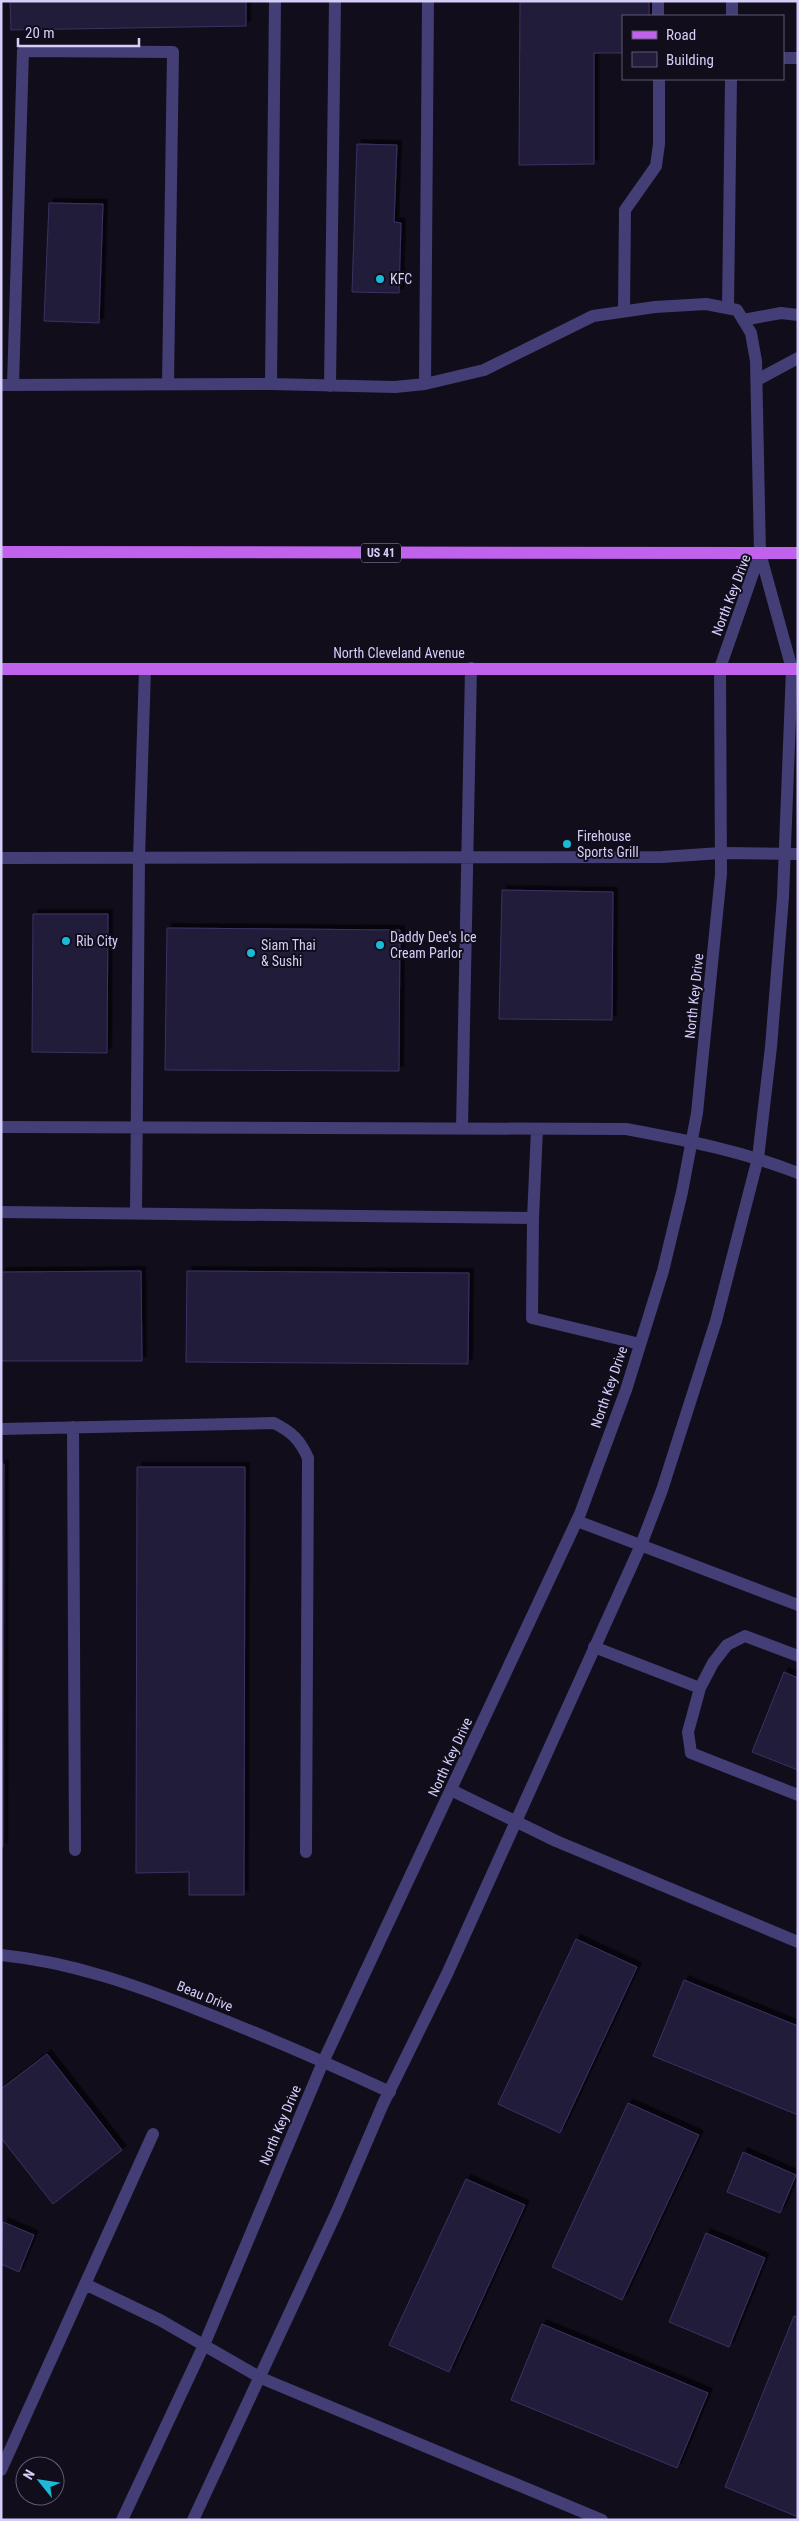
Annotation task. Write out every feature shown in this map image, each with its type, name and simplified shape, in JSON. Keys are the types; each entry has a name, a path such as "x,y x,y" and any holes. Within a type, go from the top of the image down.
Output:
{"main road":[{"name":"US 41","path":"1,552 798,553"},
{"name":"North Cleveland Avenue","path":"1,669 795,669"}],"street":[{"path":"271,384 275,1"},
{"path":"330,386 335,1"},
{"path":"424,384 428,1"},
{"path":"658,1 658,15"},
{"path":"732,1 732,15"},
{"path":"168,384 173,52 23,51 7,385 271,384 385,387 424,384 484,370 593,316 706,304 737,310 751,333 756,360 760,554"},
{"path":"784,58 798,58"},
{"path":"624,312 625,210 656,166 659,144 658,80"},
{"path":"728,308 731,80"},
{"path":"743,320 780,313 798,314"},
{"path":"757,380 798,358"},
{"name":"North Key Drive","path":"122,2520 204,2345 323,2062 576,1521 626,1390 663,1271 692,1141 699,1093 721,874 720,668 760,554"},
{"name":"North Key Drive","path":"193,2520 261,2378 390,2092 447,1974 641,1545 662,1490 716,1321 758,1158 771,1047 795,669 760,554"},
{"path":"136,1213 139,858 145,668"},
{"path":"462,1128 471,668"},
{"path":"1,858 468,858 662,857 721,853 798,854"},
{"path":"1,1127 626,1129 692,1141 758,1158 798,1173"},
{"path":"537,1129 533,1218 532,1318 640,1344"},
{"path":"1,1212 533,1218"},
{"path":"1,1429 274,1423 290,1431 301,1443 308,1458 306,1852"},
{"path":"73,1427 75,1850"},
{"path":"576,1521 798,1605"},
{"path":"798,1656 745,1636 727,1645 713,1663 700,1688 688,1732 691,1753 798,1795"},
{"path":"594,1647 700,1688"},
{"path":"451,1790 556,1840 798,1942"},
{"name":"Beau Drive","path":"1,1955 77,1968 134,1984 323,2062 390,2092"},
{"path":"1,2470 153,2134"},
{"path":"85,2284 160,2320 261,2378 602,2520"}],"building":[{"path":"10,1 246,1 246,26 11,30"},
{"path":"520,1 649,1 649,15 622,15 622,53 594,53 594,164 519,165"},
{"path":"357,144 397,145 394,222 401,223 399,293 352,292"},
{"path":"49,203 103,204 99,323 44,321"},
{"path":"502,890 613,892 612,1020 499,1019"},
{"path":"33,914 108,914 107,1053 32,1052"},
{"path":"167,928 400,930 399,1071 165,1070"},
{"path":"141,1271 142,1361 1,1361 1,1272"},
{"path":"187,1271 469,1273 468,1364 186,1362"},
{"path":"1,1464 4,1464 3,1847 1,1847"},
{"path":"137,1467 245,1467 244,1895 189,1895 189,1872 136,1873"},
{"path":"784,1672 798,1678 798,1770 752,1752"},
{"path":"576,1939 637,1967 560,2133 498,2104"},
{"path":"684,1980 798,2026 798,2115 653,2056"},
{"path":"47,2054 122,2150 53,2204 1,2138 1,2089"},
{"path":"628,2103 699,2135 622,2300 552,2267"},
{"path":"743,2152 796,2175 780,2213 727,2192"},
{"path":"466,2179 525,2205 449,2372 389,2345"},
{"path":"3,2222 34,2235 19,2272 1,2264"},
{"path":"706,2233 765,2258 729,2347 669,2322"},
{"path":"794,2316 798,2317 798,2517 725,2487"},
{"path":"542,2324 708,2393 677,2468 511,2400"}],"place":[{"name":"KFC","path":"380,279"},
{"name":"Firehouse Sports Grill","path":"567,844"},
{"name":"Rib City","path":"66,941"},
{"name":"Daddy Dee's Ice Cream Parlor","path":"380,945"},
{"name":"Siam Thai & Sushi","path":"251,953"}]}
